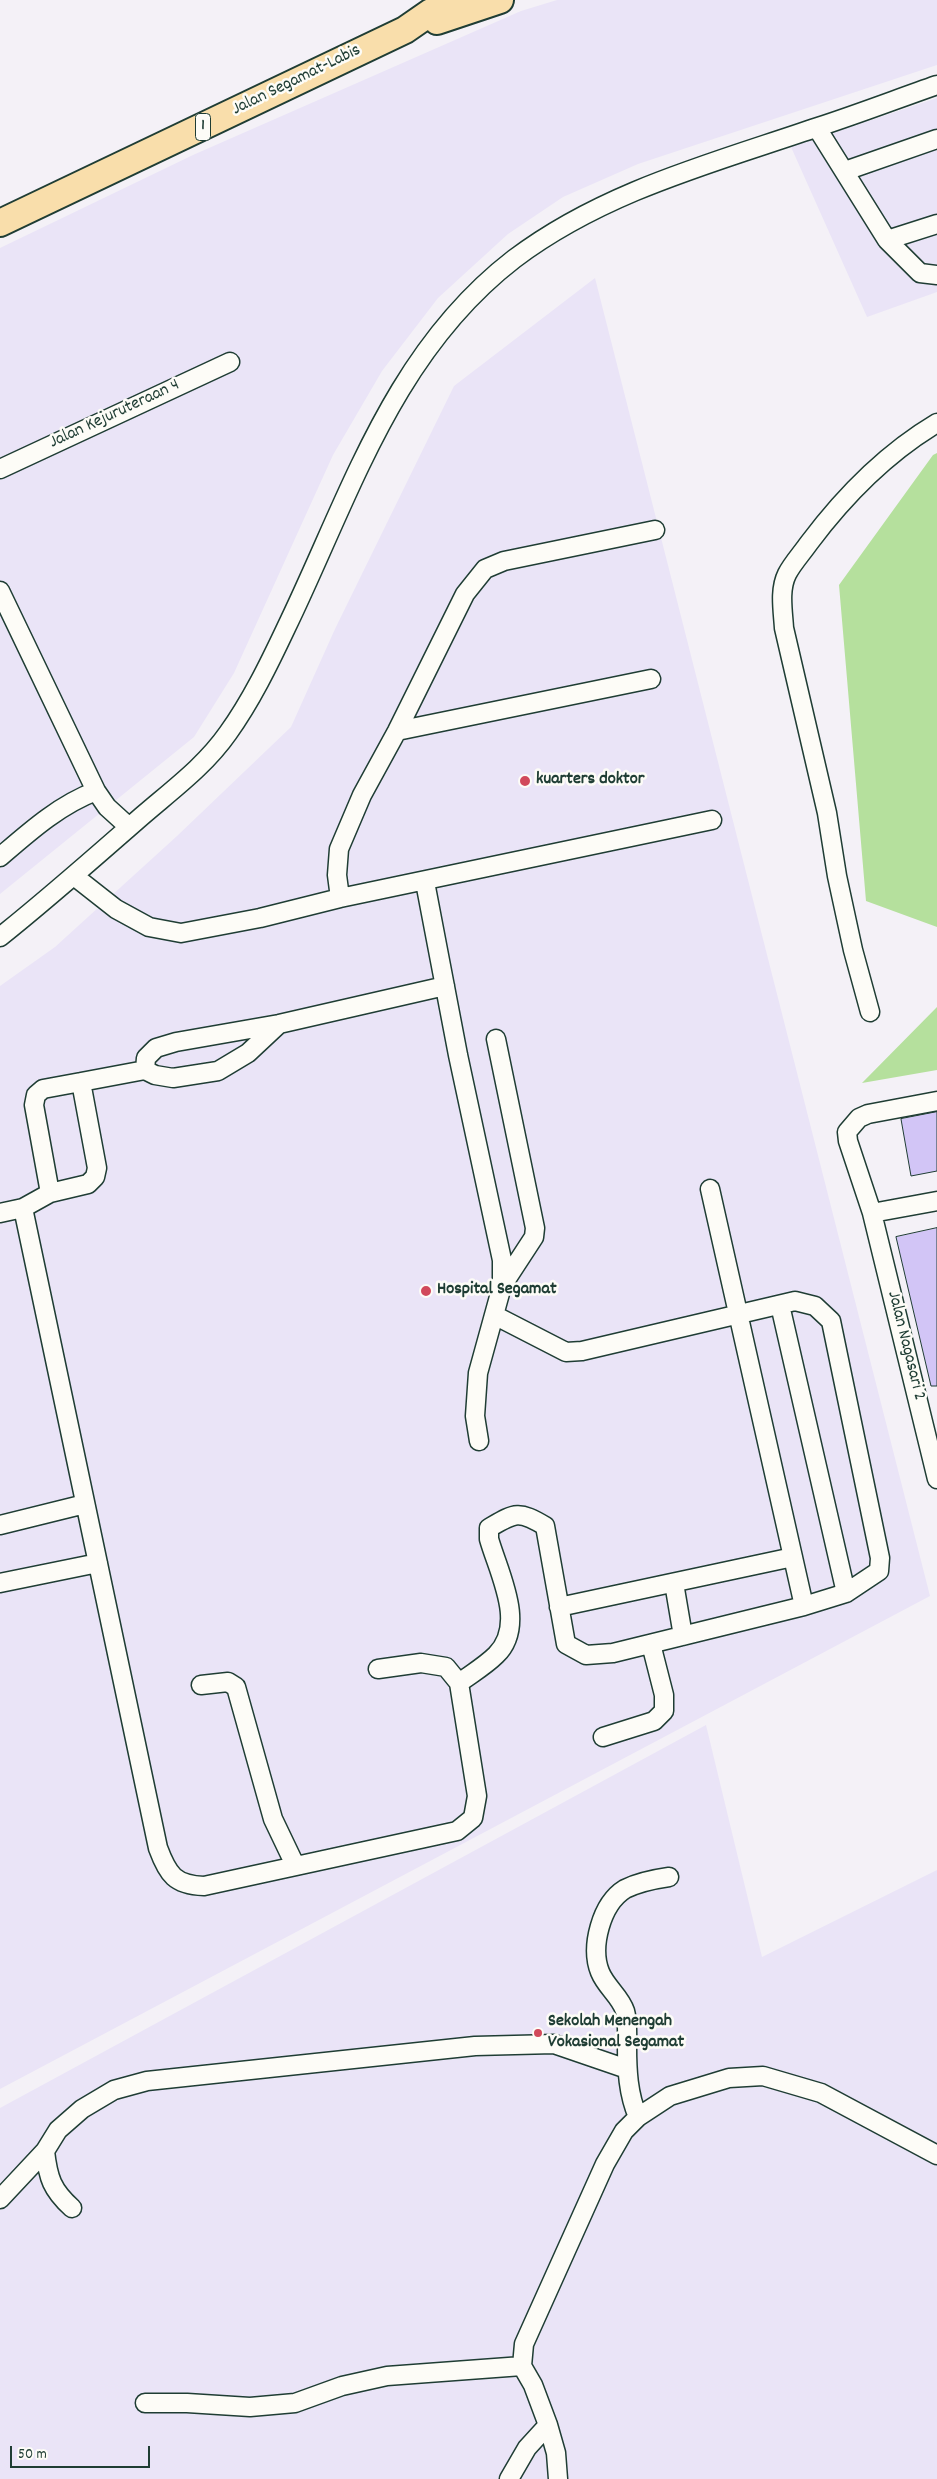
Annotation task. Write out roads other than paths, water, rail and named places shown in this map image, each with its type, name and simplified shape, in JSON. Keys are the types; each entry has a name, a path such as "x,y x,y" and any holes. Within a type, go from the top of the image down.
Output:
{"highway":[{"name":"1","path":"405,30 431,12 456,0"},
{"name":"1","path":"405,30 458,16 500,0"},
{"name":"Jalan Segamat-Labis","path":"0,223 405,30"}],"street":[{"path":"0,937 74,876 202,764 227,736 246,705 298,602 350,484 388,408 451,318 512,261 552,232 589,212 660,181 732,154 817,128 937,85"},
{"path":"817,128 887,240 920,273 937,275"},
{"path":"845,171 937,139"},
{"path":"887,240 937,224"},
{"name":"Jalan Kejuruteraan 4","path":"0,469 230,362"},
{"path":"870,1012 853,950 837,876 827,812 784,628 782,599 786,575 823,525 879,464 906,441 937,423"},
{"path":"340,898 337,876 339,849 362,795 397,731 465,594 485,569 528,555 655,530"},
{"path":"0,591 96,791 107,807 130,827"},
{"path":"397,731 651,680"},
{"path":"0,857 65,806 96,791"},
{"path":"74,876 116,909 149,927 181,933 260,918 340,898 425,882 712,820"},
{"path":"425,882 502,1260 502,1286 482,1356 476,1389 475,1416 479,1441"},
{"path":"144,1070 146,1058 156,1048 176,1042 279,1024 445,986"},
{"path":"50,1193 34,1105 36,1095 43,1089 144,1070 155,1075 172,1078 218,1071 248,1053 279,1024"},
{"path":"496,1039 535,1228 534,1237 502,1286"},
{"path":"0,1213 23,1208 50,1193 88,1184 95,1177 97,1168 81,1082"},
{"name":"Jalan Nagasari 2","path":"936,1469 872,1213 848,1141 847,1132 851,1125 859,1118 868,1114 937,1101"},
{"path":"710,1189 804,1606"},
{"path":"872,1213 937,1201"},
{"path":"23,1208 158,1848 165,1865 173,1877 188,1885 204,1886 458,1831 474,1818 477,1796 459,1683 446,1666 421,1663 378,1669"},
{"path":"459,1683 497,1654 511,1630 510,1610 489,1539 489,1528 510,1516 527,1515 545,1526 566,1644 586,1655 613,1653 846,1594 879,1571 880,1558 831,1321 816,1306 795,1301 582,1351 566,1352 494,1315"},
{"path":"780,1305 846,1594"},
{"path":"0,1525 85,1504"},
{"path":"559,1608 793,1557"},
{"path":"0,1583 98,1563"},
{"path":"674,1583 683,1636"},
{"path":"603,1737 654,1721 664,1710 664,1695 651,1644"},
{"path":"201,1685 228,1682 236,1687 273,1819 295,1865"},
{"path":"638,2117 633,2104 627,2069 625,2012 620,2000 599,1970 596,1954 600,1926 607,1910 624,1890 636,1885 670,1877"},
{"path":"0,2199 45,2151 58,2130 82,2109 114,2090 147,2081 476,2046 523,2044 554,2044 627,2069"},
{"path":"558,2479 556,2454 548,2425 533,2384 522,2366 524,2344 605,2164 624,2131 638,2117 670,2096 699,2085 729,2078 763,2076 821,2093 937,2156"},
{"path":"45,2151 48,2174 58,2195 72,2208"},
{"path":"145,2403 186,2403 250,2408 295,2402 342,2386 387,2376 522,2366"},
{"path":"509,2479 511,2472 527,2448 548,2425"}],"place":[{"name":"kuarters doktor","path":"525,781"},
{"name":"Hospital Segamat","path":"426,1291"},
{"name":"Sekolah Menengah Vokasional Segamat","path":"538,2033"}]}
